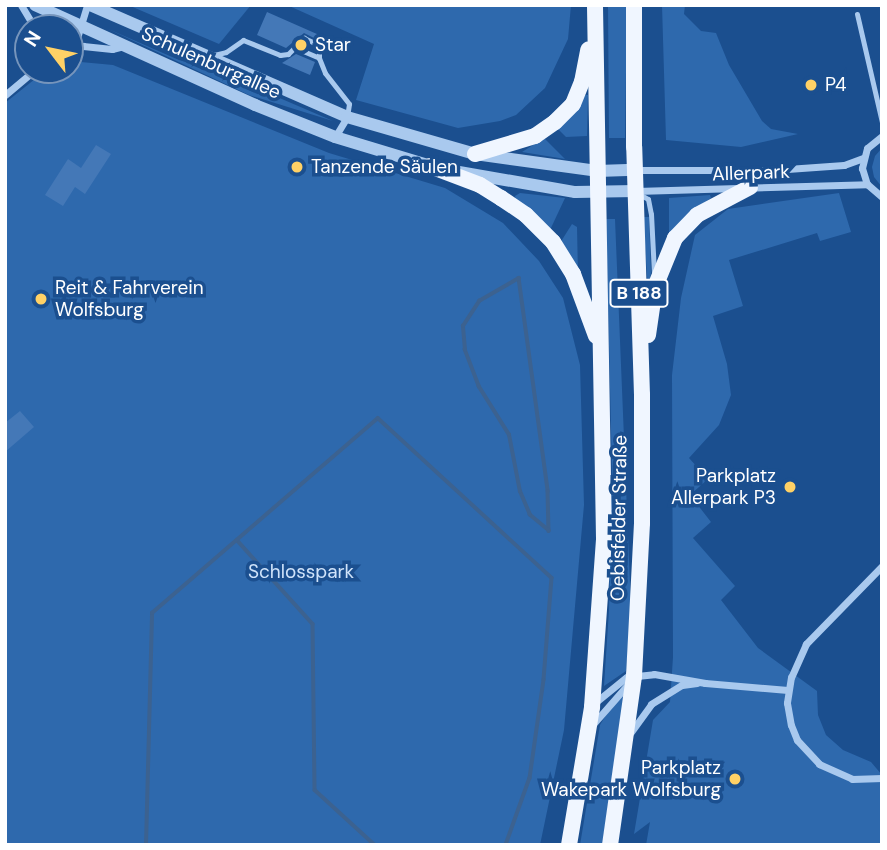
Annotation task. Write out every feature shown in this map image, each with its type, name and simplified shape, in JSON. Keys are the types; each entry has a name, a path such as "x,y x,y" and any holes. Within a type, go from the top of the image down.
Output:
{"main road":[{"name":"B 188","path":"634,5 636,191"},
{"name":"B 188","path":"595,9 597,192"},
{"path":"475,154 535,136 573,104 582,82 595,9"},
{"path":"430,166 480,185 502,198 526,215 553,242 573,274 601,355"},
{"path":"642,395 655,287 671,246 688,222 720,201 750,187"},
{"name":"Oebisfelder Straße","path":"610,845 635,676 642,523 642,395 636,191"},
{"name":"Oebisfelder Straße","path":"569,845 593,707 604,538 597,192"}],"street":[{"name":"Schulenburgallee","path":"35,5 51,14"},
{"name":"Schulenburgallee","path":"88,5 347,117 475,154 597,172 635,170"},
{"name":"Schulenburgallee","path":"84,31 335,137 430,166 545,188 597,192 636,191"},
{"path":"84,47 111,50 124,46"},
{"path":"335,137 347,117"},
{"path":"882,136 873,141 863,158 863,175 867,184 882,197"},
{"name":"Allerpark","path":"635,170 773,170 844,165 863,158"},
{"name":"Allerpark","path":"636,191 867,184"},
{"path":"882,566 806,645 796,663 788,690 790,725 797,740 819,764 852,779 882,778"},
{"path":"593,707 607,689 627,677 654,674 788,690"},
{"path":"590,731 607,705 635,676"},
{"path":"628,736 651,704 682,685 705,682"}],"lane":[{"path":"857,14 882,122"},
{"path":"208,57 226,52 243,40 280,55 288,54 304,38 312,41 320,45 319,58 326,73 349,104 347,117"},
{"path":"296,48 319,58"},
{"path":"636,191 648,199 652,214 655,287"}],"green space":[{"path":"128,5 251,5 219,44"},
{"path":"287,5 571,5 568,39 545,88 516,115 500,121 458,128 356,100 374,44"},
{"path":"608,5 627,5 625,138 609,138"},
{"path":"662,5 685,5 684,14 701,31 716,33 729,65 762,121 771,129 798,134 741,147 666,140"},
{"path":"106,28 179,60 217,71 333,121 249,95"},
{"name":"Schlosspark","path":"84,62 113,65 329,153 445,188 503,223 539,261 563,298 580,365 584,505 564,730 540,845 5,845 5,103 29,84 84,84"},
{"path":"585,95 588,95 587,136 566,137 557,128"},
{"path":"544,138 565,159 522,152"},
{"path":"882,148 882,187 874,177 872,167 875,156"},
{"path":"520,193 565,198 550,230 516,202 515,196"},
{"path":"839,193 851,232 820,241 817,233 729,260 743,306 713,316 727,364 731,395 719,425 689,458 708,479 690,495 711,522 693,538 735,586 721,600 758,648 817,691 818,715 826,735 843,750 871,762 882,775 882,845 646,845 650,822 634,834 653,720 670,702 673,657 672,375 681,298 695,235 728,209"},
{"path":"710,195 711,198 695,209 669,237 669,198"},
{"path":"643,217 649,217 651,273 648,289"},
{"path":"606,219 615,219 631,608 626,671 604,686 609,610 612,470"},
{"path":"572,224 577,227 578,275 560,243"},
{"path":"624,696 602,845 580,845 600,725 610,708"}],"building":[{"path":"267,12 326,38 324,43 304,33 286,48 257,35"},
{"path":"296,54 315,62 310,75 282,63"},
{"path":"96,145 111,154 85,194 75,187 63,206 45,195 68,159 81,168"},
{"path":"20,411 34,427 5,452 5,423"}],"waterway":[{"path":"519,278 548,491 549,531 530,515 520,492 509,435 479,387 465,350 463,326 479,301 519,278"},
{"path":"146,845 152,613 378,418 552,578 544,680 530,778 506,845"},
{"path":"237,540 313,624 315,790 375,845"}],"place":[{"name":"Star","path":"301,45"},
{"name":"P4","path":"811,85"},
{"name":"Tanzende Säulen","path":"297,167"},
{"name":"Reit & Fahrverein Wolfsburg","path":"41,299"},
{"name":"Parkplatz Allerpark P3","path":"790,487"},
{"name":"Parkplatz Wakepark Wolfsburg","path":"735,779"}]}
